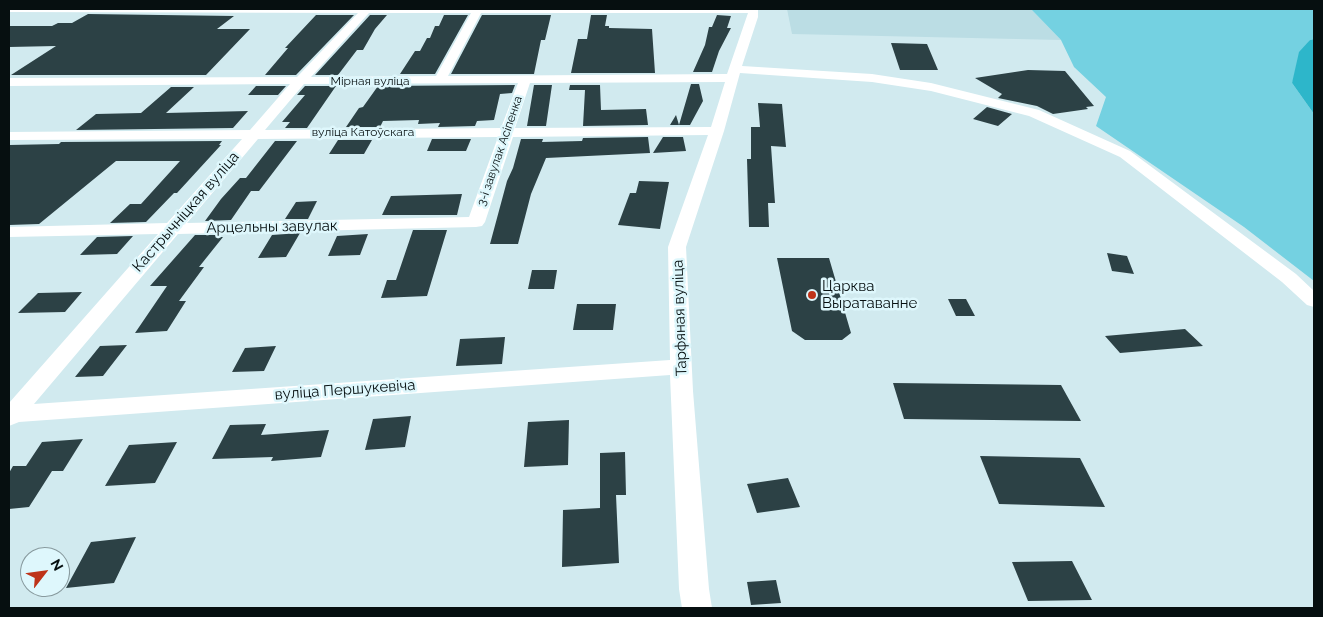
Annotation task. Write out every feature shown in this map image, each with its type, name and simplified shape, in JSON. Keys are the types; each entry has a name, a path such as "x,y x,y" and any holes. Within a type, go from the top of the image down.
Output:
{"street":[{"path":"9,9 753,9"},
{"name":"Кастрычніцкая вуліца","path":"10,415 300,81 367,9"},
{"name":"Тарфяная вуліца","path":"697,608 694,589 681,367 678,247 753,17 753,9"},
{"path":"440,80 478,10"},
{"name":"Мірная вуліца","path":"9,82 525,80 734,74 872,78 931,88 1034,113 1125,154 1288,278 1314,302"},
{"name":"3-і завулак Асіпенка","path":"476,222 525,80"},
{"name":"вуліца Катоўскага","path":"9,136 717,131"},
{"name":"Арцельны завулак","path":"9,232 476,222"},
{"name":"вуліца Першукевіча","path":"10,415 681,367"}],"shaded area":[{"path":"787,9 1031,9 1061,40 792,34"},
{"path":"1031,9 1314,9 1314,39 1310,40 1292,83 1314,114 1314,281 1244,227 1096,126 1106,97 1074,67 1061,40"},
{"path":"1314,39 1314,114 1292,83 1299,52 1310,40"}],"building":[{"path":"88,14 234,16 217,29 250,29 206,75 11,75 56,46 9,47 9,26 52,26 58,23 72,23"},
{"path":"316,15 354,15 296,75 265,75 288,48 285,48"},
{"path":"370,15 387,15 375,29 363,50 357,50 338,75 315,75"},
{"path":"444,15 468,15 435,74 400,74 415,51 420,51 427,38 430,38 435,26 439,26"},
{"path":"482,15 551,15 545,40 541,40 534,74 451,74"},
{"path":"591,15 607,15 605,26 609,26 609,28 652,29 655,73 571,73 578,39 587,39"},
{"path":"717,15 731,16 727,28 731,28 719,51 712,72 693,72 705,45 709,27 712,27"},
{"path":"891,43 927,44 938,70 900,70"},
{"path":"1028,70 1065,71 1094,106 1086,107 1088,109 1053,114 1037,106 998,98 1002,94 975,78"},
{"path":"691,84 699,84 703,101 690,125 679,125"},
{"path":"515,85 512,93 500,94 494,120 477,121 475,126 438,127 440,123 418,124 419,120 383,121 380,127 346,127 378,86"},
{"path":"534,85 552,85 546,126 527,126"},
{"path":"570,85 600,85 601,110 646,109 648,125 583,126 585,90 569,90"},
{"path":"256,86 286,86 278,95 248,95"},
{"path":"305,86 336,86 307,128 285,128 290,122 282,122 305,95 297,95"},
{"path":"171,87 194,87 166,113 248,111 233,128 76,130 96,114 141,113"},
{"path":"758,103 782,104 786,147 771,146 775,203 768,203 769,227 749,227 747,159 751,159 751,127 760,127"},
{"path":"987,107 1012,114 998,126 973,119"},
{"path":"676,115 679,125 670,125"},
{"path":"648,137 650,153 546,158 531,194 518,244 490,244 507,181 513,168 521,139 543,139 542,142 582,141 583,138"},
{"path":"663,137 683,137 686,151 653,153"},
{"path":"432,139 471,139 466,151 427,151"},
{"path":"338,140 372,140 364,154 329,154"},
{"path":"222,141 219,145 221,145 177,193 174,193 146,222 110,223 130,204 141,204 180,161 116,161 39,224 9,225 9,145 59,144 61,142"},
{"path":"275,141 297,141 259,191 251,191 231,220 205,221 240,178 246,178"},
{"path":"639,181 669,182 660,229 618,225 630,193 636,193"},
{"path":"462,194 457,215 382,215 391,196"},
{"path":"317,201 308,219 285,219 296,202"},
{"path":"413,230 447,230 427,296 381,298 387,280 396,280"},
{"path":"300,233 286,257 258,258 272,235"},
{"path":"368,234 360,255 328,256 337,236"},
{"path":"195,235 221,235 220,237 223,237 199,267 204,267 179,301 186,301 167,331 135,333 167,286 150,286"},
{"path":"133,236 117,254 80,255 97,237"},
{"path":"1107,253 1127,256 1134,274 1112,271"},
{"name":"Царква Выратаванне","path":"777,258 829,258 851,333 842,340 805,340 792,331"},
{"path":"532,270 557,270 554,289 528,289"},
{"path":"82,292 65,312 18,313 38,293"},
{"path":"948,299 966,299 975,316 956,316"},
{"path":"577,304 616,304 613,330 573,330"},
{"path":"1185,329 1203,346 1120,353 1105,336"},
{"path":"505,337 502,364 456,366 460,339"},
{"path":"127,345 103,376 75,377 100,346"},
{"path":"276,346 264,371 232,372 245,348"},
{"path":"893,383 1061,385 1081,421 904,419"},
{"path":"411,416 405,447 365,450 373,419"},
{"path":"569,420 568,465 524,467 528,422"},
{"path":"266,424 261,435 329,430 321,457 271,461 273,457 212,459 230,425"},
{"path":"83,439 63,471 52,471 29,507 9,509 9,473 13,466 26,466 42,442"},
{"path":"177,442 155,483 105,486 129,445"},
{"path":"625,452 626,495 616,495 619,563 562,567 563,510 600,508 600,453"},
{"path":"980,456 1080,458 1105,507 999,504"},
{"path":"788,478 800,507 757,513 747,484"},
{"path":"136,537 114,583 70,588 70,581 91,542"},
{"path":"1072,561 1092,600 1028,601 1012,562"},
{"path":"776,580 781,603 751,605 747,582"}],"place":[{"name":"Царква Выратаванне","path":"812,295"}]}
